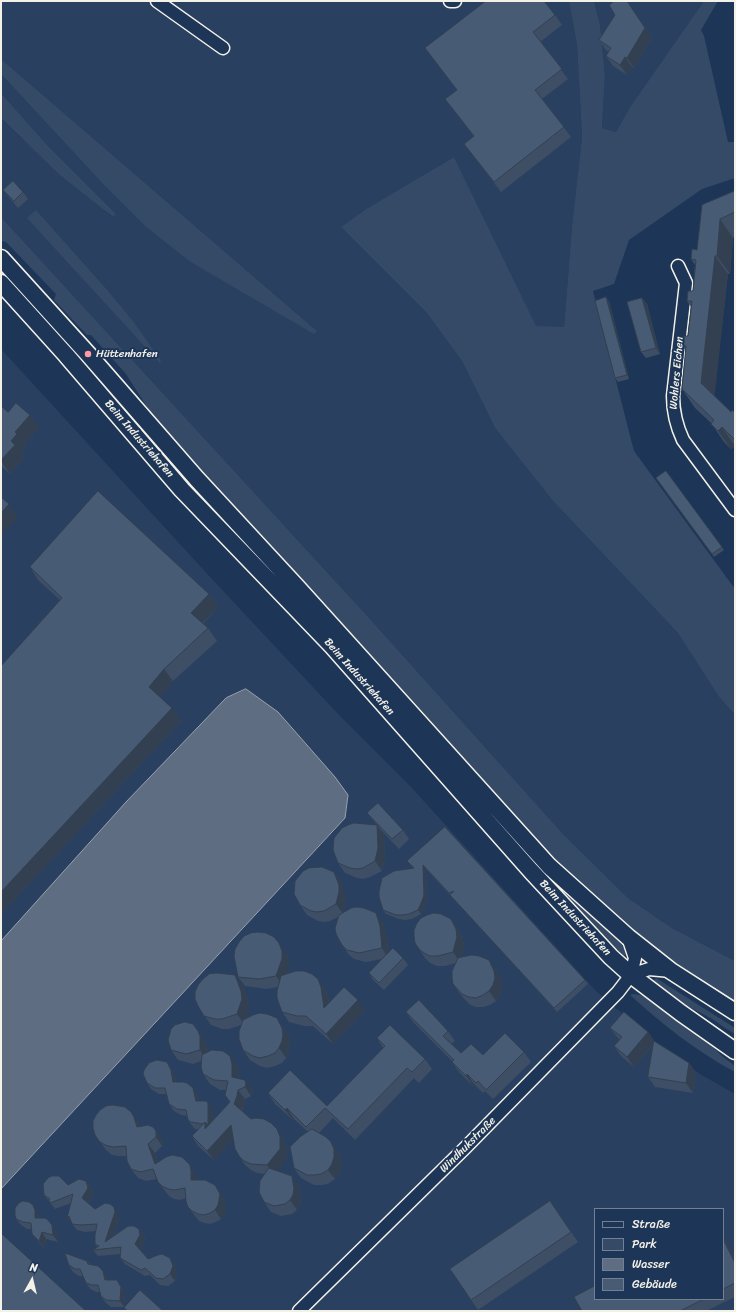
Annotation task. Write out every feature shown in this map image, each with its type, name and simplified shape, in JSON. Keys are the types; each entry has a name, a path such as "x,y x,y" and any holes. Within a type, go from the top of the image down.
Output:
{"main road":[{"name":"Beim Industriehafen","path":"1,258 88,354 197,479 302,592 549,866 628,937 671,971 735,1012"},
{"name":"Beim Industriehafen","path":"1,283 66,355 182,490 357,674 572,916 611,957 631,975 735,1051"}],"street":[{"path":"157,1 223,48"},
{"path":"450,1 455,1"},
{"name":"Wohlers Eichen","path":"678,266 686,282 673,396 673,411 677,428 683,440 735,510"},
{"name":"Windhukstraße","path":"299,1311 478,1135 618,992 631,975 635,958 628,937"},
{"path":"631,975 649,969 671,971"}],"shaded area":[{"path":"1,1 569,1 577,45 582,137 572,226 564,327 536,327 454,157 366,209 341,227 426,312 462,361 495,428 553,501 678,633 719,697 735,715 735,961 672,928 628,898 563,834 370,619 1,217 1,118 20,137 112,217 116,214 48,146 1,93 1,74 103,184 146,227 189,261 316,330 1,59","holes":["36,210 104,286 133,321"]},
{"path":"594,1 704,1 630,107 616,132 602,128 605,75 600,25"},
{"path":"1,349 340,716 412,788 595,990 661,1047 700,1074 735,1094 735,1311 1,1311 1,1189 345,818 348,796 246,689 226,698 126,802 1,941"}],"green space":[{"path":"569,1 594,1 600,25 605,75 602,128 616,132 630,107 704,1 718,1 701,30 704,36 728,142 735,142 735,178 702,189 629,240 614,284 593,291 634,451 735,589 735,715 719,697 678,633 553,501 495,428 462,361 426,312 341,227 366,209 454,157 536,326 564,327 572,226 582,137 577,45"},
{"path":"1,59 317,331 314,334 189,261 146,227 103,184 1,74"},
{"path":"1,93 48,146 116,214 113,217 60,175 1,118"},
{"path":"36,210 133,321 161,361 160,363 27,218"},
{"path":"1,217 370,619 563,834 628,898 672,928 735,961 735,1005 659,954 589,893 548,852 496,796 421,710 147,412 149,410 126,374 91,335 87,335 54,300 56,294 6,242 2,241"},
{"path":"1,267 130,414 128,416 1,273"},
{"path":"135,419 543,869 586,911 614,935 627,953 624,956 578,911 177,474 132,423"},
{"path":"656,978 735,1028 735,1034 667,993 653,981"},
{"path":"634,994 646,996 705,1039 723,1057 735,1066 735,1072 707,1056 680,1037 630,995"}],"water":[{"path":"246,689 278,712 335,777 348,795 345,818 1,1189 1,941 126,802 226,698"}],"building":[{"path":"486,1 544,1 555,15 533,32 562,69 535,90 564,127 494,182 464,144 474,136 445,99 457,90 425,48"},
{"path":"611,1 627,1 645,28 627,58 625,57 620,65 606,56 611,48 599,40 615,15 609,5 612,3"},
{"path":"13,181 23,192 14,201 3,190"},
{"path":"735,191 735,212 720,219 717,256 715,256 701,383 731,412 732,410 735,413 735,440 722,427 718,431 711,424 714,420 682,389 686,346 682,345 683,336 688,336 692,301 687,301 688,291 693,291 696,260 691,259 692,249 697,250 702,205"},
{"path":"606,297 627,375 615,378 595,301"},
{"path":"642,298 656,348 641,352 627,302"},
{"path":"16,403 30,415 15,432 17,434 11,441 15,445 1,460 1,406 8,412"},
{"path":"666,471 722,547 712,554 656,478"},
{"path":"98,491 209,594 191,613 208,628 164,669 149,687 172,708 1,892 1,666 62,598 30,567"},
{"path":"1,497 9,504 1,513"},
{"path":"378,803 403,830 392,839 367,813"},
{"path":"354,823 377,825 378,848 375,861 363,868 357,869 338,863 333,850 334,838 342,828"},
{"path":"445,827 585,980 554,1008 450,895 454,891 449,893 423,865 424,895 418,910 409,914 396,915 383,910 379,897 382,878 394,871 414,868 407,861"},
{"path":"322,867 334,872 339,885 336,904 324,911 311,911 300,905 294,894 295,881 303,871 309,868"},
{"path":"357,907 376,913 380,926 382,948 359,953 347,950 342,945 336,934 335,928 339,915 351,908"},
{"path":"434,913 441,914 451,919 456,929 457,937 453,952 438,956 430,956 419,949 415,943 414,930 417,923 421,918"},
{"path":"258,932 266,933 274,937 279,943 282,951 282,959 276,976 259,979 238,977 234,956 235,949 244,936"},
{"path":"393,948 403,958 379,983 369,973"},
{"path":"472,955 489,960 494,971 495,978 489,991 476,998 462,994 453,984 452,978 452,971 458,958"},
{"path":"296,971 304,971 312,974 318,979 321,987 324,1008 344,987 358,1000 326,1034 306,1016 297,1016 282,1012 277,998 277,991 281,976"},
{"path":"217,973 235,975 241,991 242,999 237,1014 222,1019 204,1016 195,999 195,992 203,979 209,974"},
{"path":"419,1000 448,1031 443,1036 461,1053 471,1044 483,1055 505,1033 524,1052 486,1090 478,1081 476,1083 467,1074 466,1076 452,1062 454,1060 406,1012"},
{"path":"624,1012 648,1032 627,1057 614,1046 622,1037 610,1028"},
{"path":"260,1013 277,1018 282,1028 283,1035 279,1048 275,1053 260,1058 243,1050 239,1039 239,1031 243,1020"},
{"path":"185,1022 193,1024 200,1036 200,1050 186,1054 171,1050 168,1040 171,1029 175,1025"},
{"path":"390,1025 425,1059 412,1072 407,1068 348,1129 325,1108 306,1127 287,1108 285,1110 268,1093 290,1070 327,1106 385,1046 377,1038"},
{"path":"654,1041 689,1063 686,1083 648,1077"},
{"path":"212,1050 223,1051 230,1056 232,1064 232,1077 245,1080 245,1087 238,1090 234,1104 251,1119 264,1119 277,1129 280,1137 280,1149 267,1165 251,1164 244,1161 239,1156 235,1149 231,1125 207,1151 192,1136 205,1122 205,1129 230,1102 225,1095 228,1081 214,1080 203,1074 201,1067 202,1055"},
{"path":"157,1060 167,1062 171,1070 173,1082 187,1083 193,1088 196,1101 206,1101 208,1103 208,1125 205,1122 203,1124 188,1120 186,1110 177,1109 169,1104 165,1088 155,1088 147,1083 143,1074 144,1070 149,1063"},
{"path":"113,1105 125,1107 131,1112 137,1127 148,1125 153,1127 156,1131 156,1137 148,1144 155,1164 172,1155 182,1157 190,1165 191,1180 205,1180 215,1185 220,1194 218,1205 215,1210 204,1215 192,1211 188,1207 186,1201 185,1188 174,1190 162,1186 158,1182 153,1169 140,1172 131,1169 127,1161 126,1146 113,1147 105,1145 99,1141 95,1135 93,1121 100,1110 106,1106"},
{"path":"312,1129 326,1137 331,1142 334,1149 334,1157 328,1170 321,1174 307,1175 294,1168 290,1147 300,1137"},
{"path":"269,1168 292,1176 294,1189 293,1195 285,1204 274,1206 264,1202 259,1192 260,1181"},
{"path":"52,1176 59,1176 68,1185 79,1179 86,1181 88,1188 82,1198 95,1209 105,1203 114,1207 115,1212 105,1242 128,1226 134,1226 139,1229 140,1235 135,1244 148,1259 162,1254 170,1258 173,1266 170,1274 163,1279 156,1278 145,1268 141,1270 120,1258 121,1247 93,1250 99,1246 95,1244 97,1224 72,1224 69,1216 67,1218 73,1194 50,1203 50,1199 44,1195 43,1184"},
{"path":"23,1201 29,1202 33,1205 35,1210 35,1218 47,1219 52,1225 53,1235 42,1232 39,1241 32,1234 31,1223 16,1219 15,1208"},
{"path":"550,1201 571,1232 471,1300 450,1269"},
{"path":"1,1233 86,1311 1,1311"},
{"path":"724,1241 735,1263 735,1283 724,1288"},
{"path":"65,1253 87,1261 88,1264 98,1266 103,1271 105,1280 117,1280 121,1287 120,1301 106,1300 101,1296 98,1285 86,1283 80,1269 75,1269 69,1265"},
{"path":"594,1287 594,1300 702,1300 680,1311 582,1311 574,1297"},
{"path":"140,1290 163,1311 128,1311 124,1308"}],"place":[{"name":"Hüttenhafen","path":"88,354"}]}
